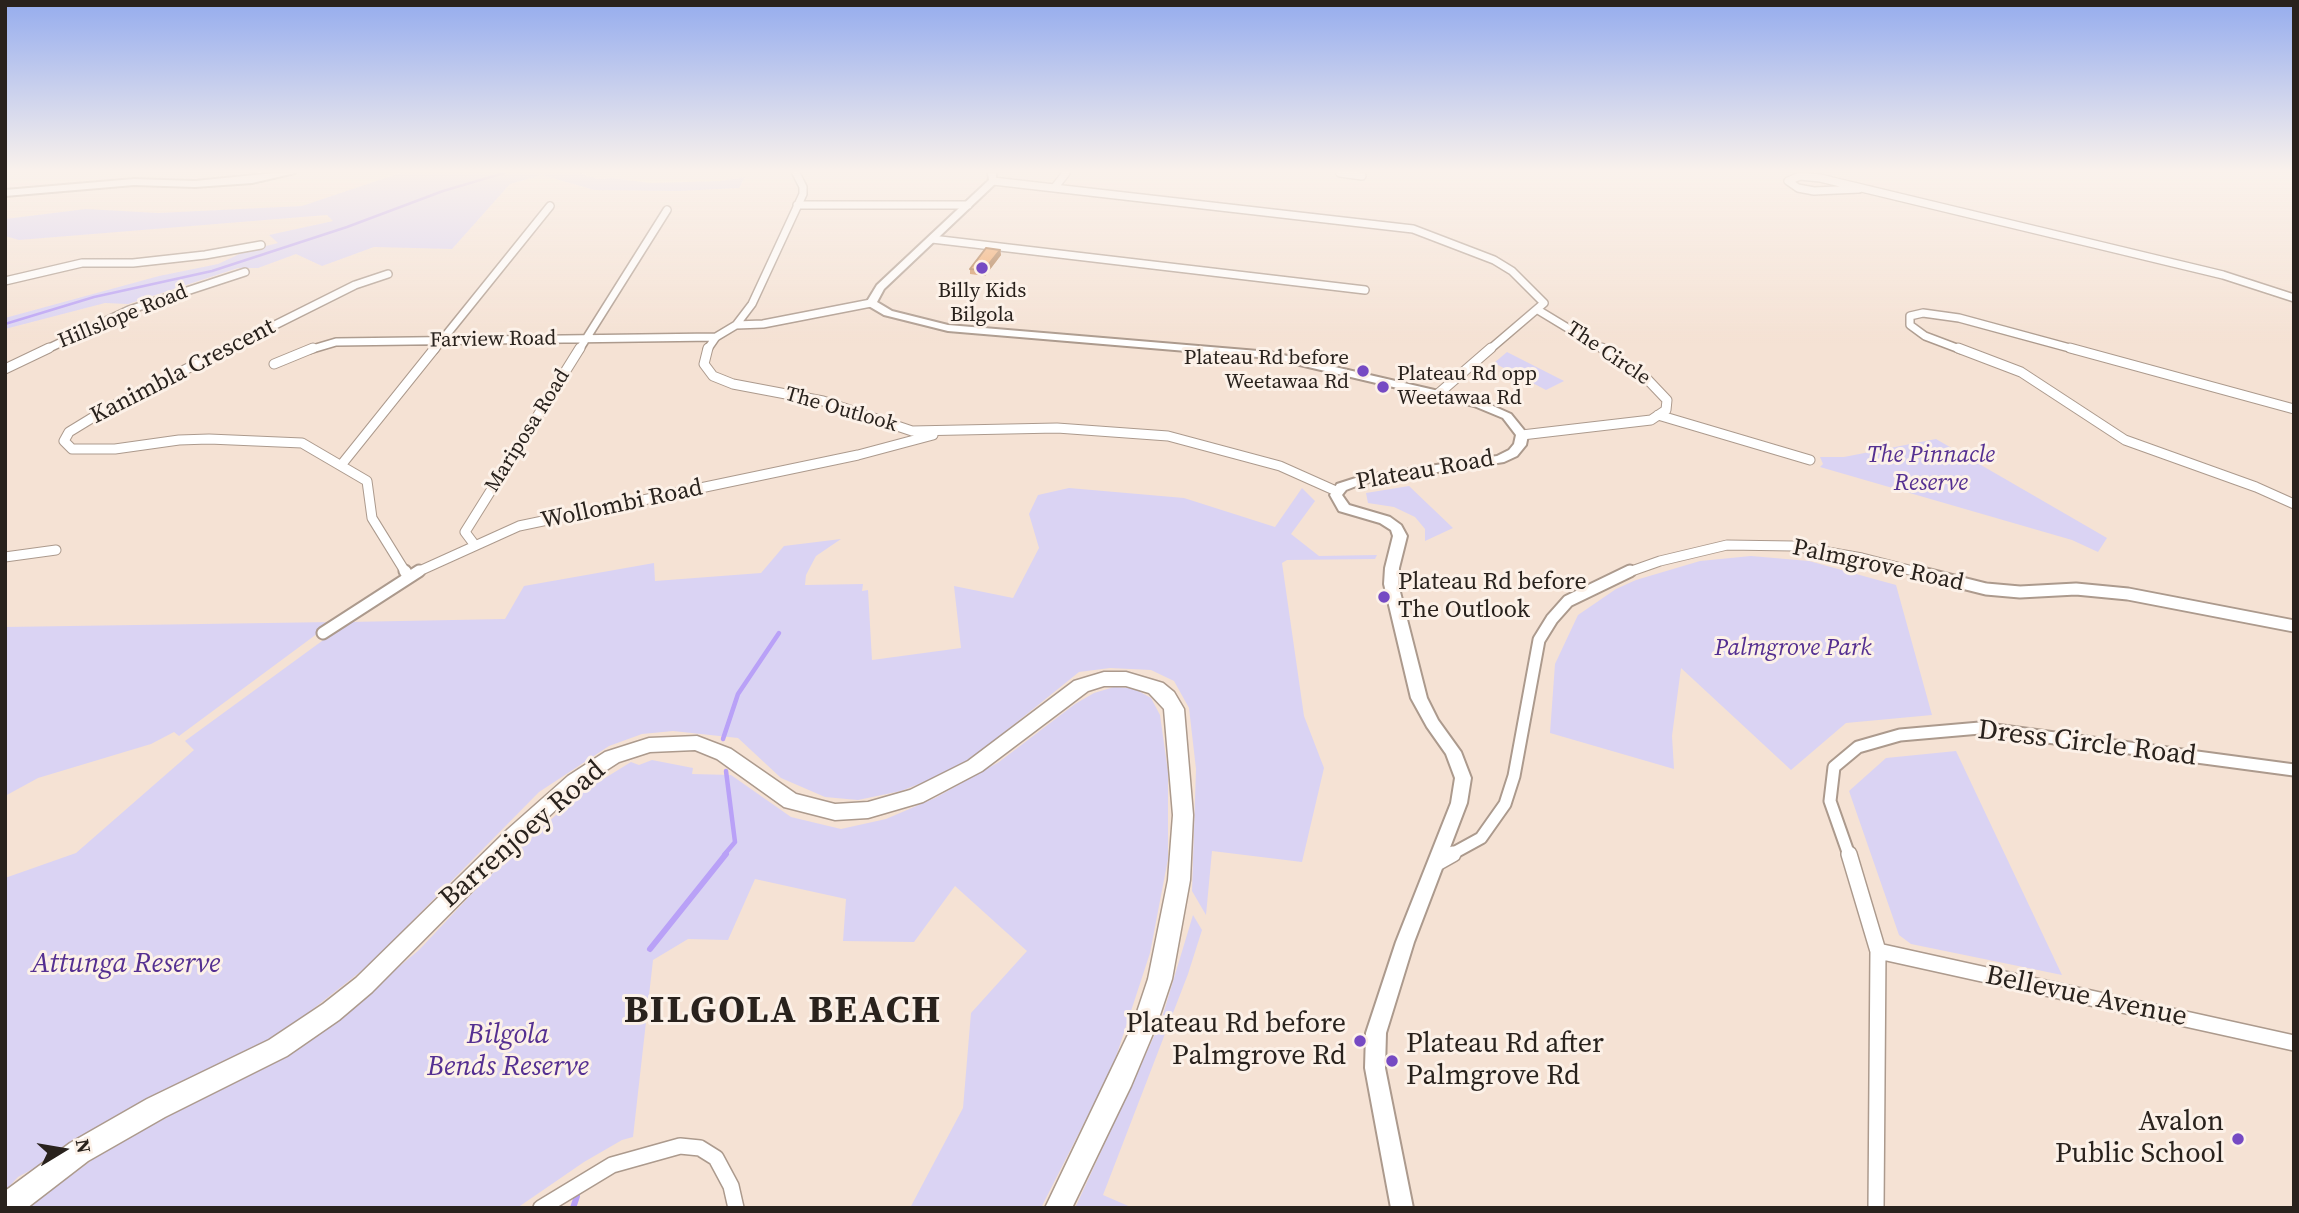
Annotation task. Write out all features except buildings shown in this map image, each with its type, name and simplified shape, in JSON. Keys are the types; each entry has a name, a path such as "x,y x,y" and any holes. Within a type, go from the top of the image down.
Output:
{"main road":[{"name":"Barrenjoey Road","path":"5,1208 79,1152 156,1108 278,1048 331,1012 364,985 515,835 575,781 612,757 649,745 696,743 724,754 791,801 835,812 868,810 916,796 975,766 1081,686 1104,679 1126,679 1156,688 1167,697 1174,709 1183,815 1179,880 1160,979 1145,1024 1122,1078 1058,1208"}],"street":[{"path":"342,464 531,230"},
{"name":"Mariposa Road","path":"474,544 464,533 655,230"},
{"path":"716,337 736,325 752,303 786,230"},
{"path":"736,325 763,324 871,303 880,287 942,230"},
{"name":"The Circle","path":"1405,230 1425,232 1507,267 1544,300 1538,310 1575,330 1660,389 1667,400 1666,410 1633,424 1522,435"},
{"path":"2033,230 2223,275 2294,298"},
{"path":"932,239 1365,290"},
{"path":"5,281 82,263 133,263 205,255 261,245"},
{"name":"Hillslope Road","path":"5,369 129,310 244,272"},
{"name":"Kanimbla Crescent","path":"388,274 355,285 104,410 69,432 64,441 72,449 115,449 179,440 302,443 368,481 372,518 408,576"},
{"name":"Plateau Road","path":"871,303 888,313 948,328 1258,353 1491,407 1507,416 1522,435 1520,445 1513,453 1500,459 1362,480 1336,491 1338,503 1344,508 1385,520 1396,528 1400,536 1391,584 1419,698 1432,723 1453,752 1462,778 1459,803 1405,942 1376,1033 1375,1068 1402,1208"},
{"path":"1438,394 1538,310"},
{"path":"2294,409 1959,318 1923,313 1910,316 1910,325 1925,336 2021,372 2125,440 2256,487 2294,504"},
{"name":"Farview Road","path":"274,364 336,342 716,337"},
{"name":"The Outlook","path":"716,337 706,351 704,364 713,376 733,384 823,401 912,431 1057,428 1168,436 1280,466 1336,491"},
{"path":"1658,415 1810,460"},
{"name":"Wollombi Road","path":"323,633 408,576 519,526 858,455 943,432"},
{"name":"Palmgrove Road","path":"1437,863 1481,838 1505,804 1514,776 1539,640 1552,619 1569,601 1634,569 1660,561 1727,545 1793,546 1862,558 1986,589 2020,592 2076,589 2128,594 2294,626"},
{"path":"5,557 56,550"},
{"name":"Dress Circle Road","path":"1876,1208 1878,951 1862,891 1830,801 1834,767 1858,747 1900,735 1980,728 2294,770"},
{"name":"Bellevue Avenue","path":"1878,951 2294,1043"},
{"path":"541,1208 612,1165 680,1146 700,1148 716,1158 731,1186 736,1208"}],"green space":[{"path":"5,230 147,230 19,240 5,236"},
{"path":"294,230 469,230 452,249 374,247 322,266 296,254 258,268 238,268 128,304 105,303 5,329 5,318 159,276 218,264 246,251 278,243 269,235"},
{"path":"1507,352 1564,381 1546,390 1494,363"},
{"name":"The Pinnacle Reserve","path":"1936,439 2107,538 2098,552 2072,540 1820,467 1823,464 1820,457 1844,457"},
{"path":"1409,486 1453,528 1425,541 1425,529 1415,517 1394,507 1368,503 1366,493"},
{"name":"Attunga Reserve","path":"1069,488 1184,498 1275,527 1302,488 1315,501 1291,534 1319,556 1377,555 1375,559 1287,560 1282,563 1304,716 1324,768 1302,862 1212,851 1206,915 1192,891 1196,769 1189,708 1174,681 1151,670 1110,668 1079,672 986,747 950,772 901,791 858,800 825,797 781,778 738,738 673,731 642,734 609,746 539,792 369,965 285,1031 18,1177 5,1191 5,878 76,853 194,750 185,741 348,622 505,619 524,586 654,563 655,581 761,573 784,546 841,539 816,556 806,575 805,585 863,584 862,591 868,590 872,660 961,648 954,586 1013,598 1039,548 1029,514 1038,495"},
{"name":"Palmgrove Park","path":"1751,556 1809,561 1896,585 1932,715 1846,723 1791,770 1681,668 1672,736 1674,769 1550,733 1555,664 1578,615 1616,589 1636,580 1700,561"},
{"path":"333,622 179,736 174,732 151,744 38,778 5,796 5,627"},
{"name":"Bilgola Bends Reserve","path":"1114,687 1133,688 1151,698 1160,715 1168,772 1168,859 1150,953 1113,1066 1041,1208 910,1208 963,1108 971,1013 1027,951 955,886 914,942 843,941 846,899 755,879 728,940 688,939 653,960 633,1137 622,1140 584,1162 517,1208 27,1208 107,1149 309,1042 419,950 482,883 557,814 584,791 631,762 639,765 652,760 693,768 692,774 731,775 791,817 841,829 886,819 935,798 999,762 1075,704 1094,693"},
{"path":"1956,751 2062,975 1911,944 1899,935 1849,791 1886,758"},
{"path":"1193,915 1202,930 1188,974 1103,1195 1133,1208 1075,1208 1161,1021"}],"waterway":[{"path":"5,324 94,297 212,271 339,230"},
{"path":"723,739 738,694 779,633"},
{"path":"724,855 735,842 726,771"},
{"path":"650,949 726,854"},
{"path":"573,1208 577,1196"}],"place":[{"name":"Billy Kids Bilgola","path":"982,268"},
{"name":"Plateau Rd before Weetawaa Rd","path":"1363,371"},
{"name":"Plateau Rd opp Weetawaa Rd","path":"1383,387"},
{"name":"Plateau Rd before The Outlook","path":"1384,597"},
{"name":"Plateau Rd before Palmgrove Rd","path":"1360,1041"},
{"name":"Plateau Rd after Palmgrove Rd","path":"1392,1061"},
{"name":"Avalon Public School","path":"2238,1139"}],"district":[{"name":"BILGOLA BEACH","path":"783,1012"}]}
